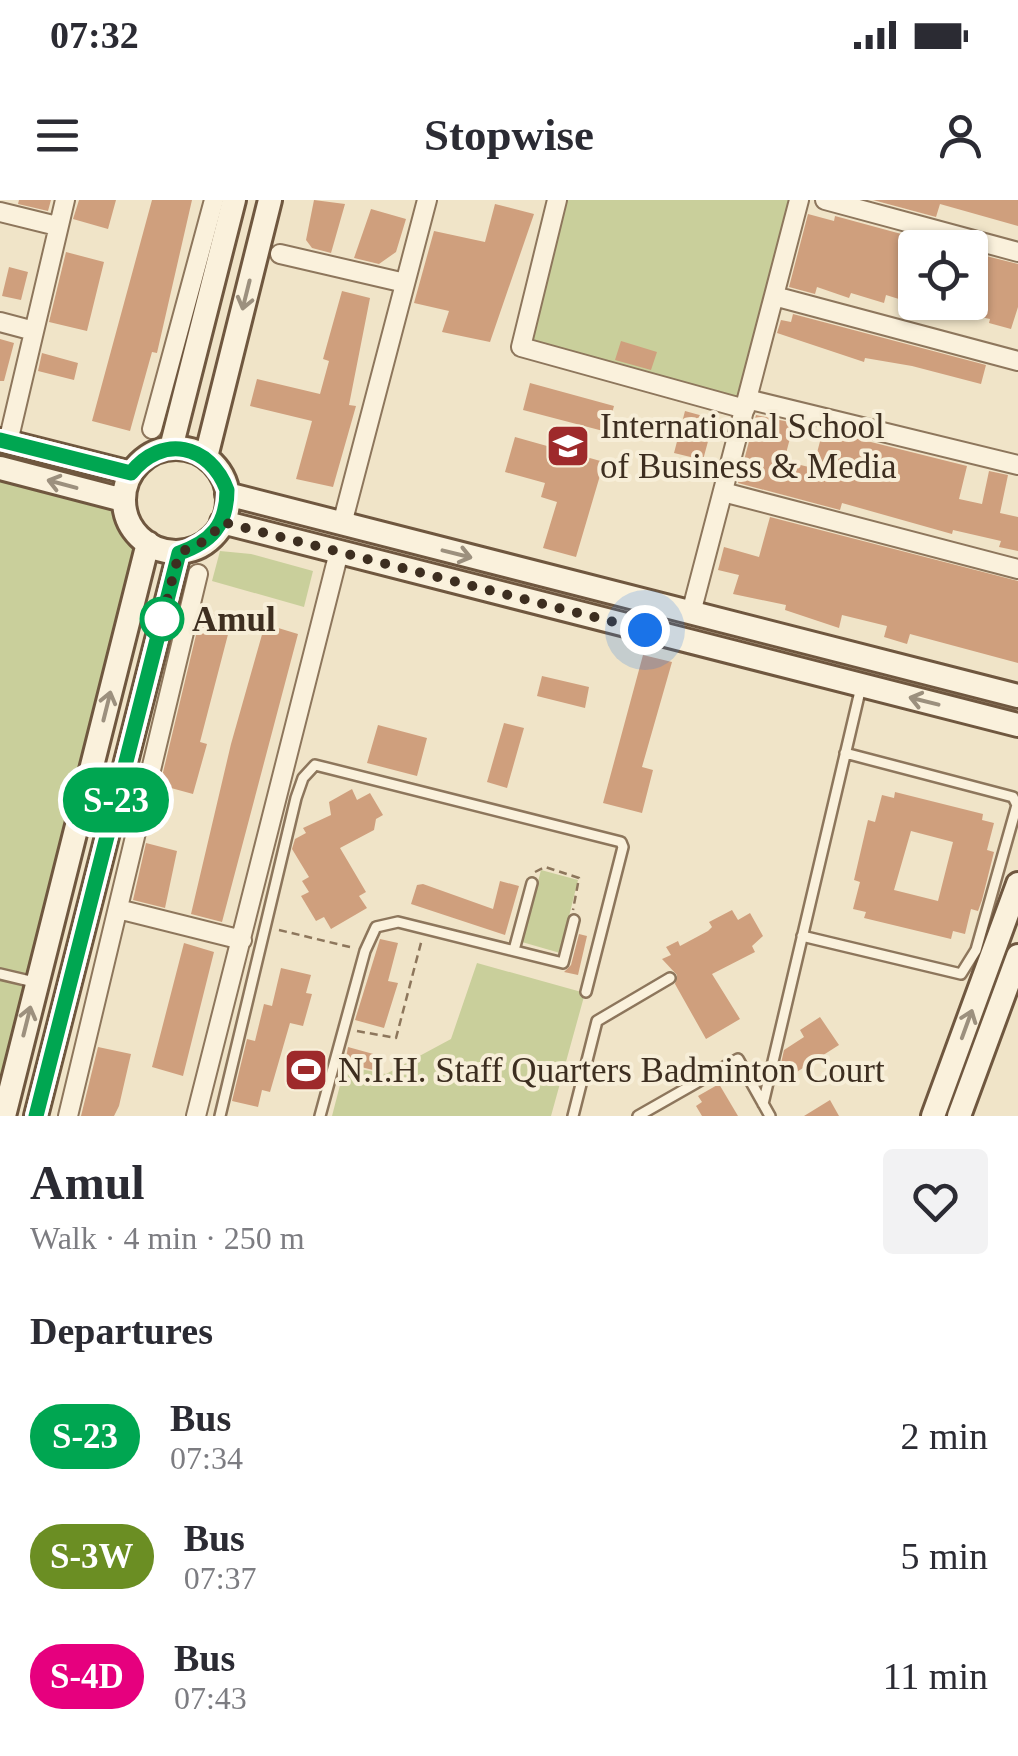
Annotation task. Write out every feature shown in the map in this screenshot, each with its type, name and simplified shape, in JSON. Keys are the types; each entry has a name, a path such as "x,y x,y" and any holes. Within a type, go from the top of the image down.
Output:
{"main road":[{"path":"172,448 234,200"},
{"path":"206,457 236,378 270,200"},
{"path":"4,441 131,473"},
{"path":"172,448 194,450 206,457 221,473 227,494 222,522 209,539 179,553 148,543 133,530 123,500 131,473 143,458 172,448"},
{"path":"0,468 123,500"},
{"path":"222,522 1010,722 1013,695 227,494"},
{"path":"404,569 412,542"},
{"path":"4,1116 148,543"},
{"path":"36,1116 179,553"},
{"path":"765,660 773,634"},
{"path":"934,1116 1018,884"},
{"path":"959,1116 1018,956"}],"street":[{"path":"4,441 65,200"},
{"path":"152,429 214,200"},
{"path":"342,524 427,200"},
{"path":"557,200 521,347 746,404 1018,464"},
{"path":"692,613 799,200"},
{"path":"825,200 1018,252"},
{"path":"0,212 58,226"},
{"path":"280,254 405,284"},
{"path":"774,296 1018,361"},
{"path":"0,322 34,331"},
{"path":"724,492 1018,568"},
{"path":"196,1116 339,552"},
{"path":"68,1116 198,574"},
{"path":"118,910 242,940"},
{"path":"68,991 96,1000"}],"lane":[{"path":"763,1104 861,685"},
{"path":"802,936 961,974 976,950 1017,805 1013,797 845,752"},
{"path":"219,1115 300,784 311,766 620,842 623,847 586,992"},
{"path":"514,950 532,883"},
{"path":"320,1116 372,932 386,922 425,928 563,963 574,920"},
{"path":"0,974 37,982"},
{"path":"573,1116 597,1020 670,978"},
{"path":"638,1116 738,1059 770,1116"}],"path":[{"path":"532,883 540,867 576,876 580,882 570,918 574,920"},
{"path":"266,927 365,951"},
{"path":"344,1028 390,1040 396,1038 425,928"}],"green space":[{"path":"563,200 795,200 741,400 527,343"},
{"path":"0,474 117,503 127,533 141,547 0,1101"},
{"path":"220,551 251,554 313,571 304,607 212,581"},
{"path":"541,870 578,880 560,953 522,942"},
{"path":"477,963 585,993 551,1116 332,1116 345,1066 386,1074 451,1039"},
{"name":"N.I.H. Staff Quarters Badminton Court","path":"300,1052 322,1058 313,1089 291,1082"}],"building":[{"path":"19,200 51,200 48,211 18,204"},
{"path":"79,200 116,200 108,229 73,219"},
{"path":"152,200 192,200 157,353 152,352 130,431 92,421"},
{"path":"314,200 345,204 331,253 312,248 306,240"},
{"path":"873,200 1018,200 1018,226 940,204 936,217"},
{"path":"495,204 534,214 490,342 442,332 449,311 414,303 434,231 485,242"},
{"path":"371,209 406,219 396,252 379,264 354,258"},
{"path":"808,214 834,221 835,216 898,233 898,299 886,295 884,303 851,293 849,298 817,287 815,294 789,287"},
{"path":"66,252 104,262 87,331 49,322"},
{"path":"988,256 1018,264 1018,307 1011,329 989,323"},
{"path":"9,267 28,272 21,300 2,296"},
{"path":"342,291 370,298 349,405 356,406 333,487 296,479 312,421 250,406 257,379 320,394 329,361 323,359"},
{"path":"793,314 986,365 981,384 912,366 865,358 864,362 777,333 781,320 791,322"},
{"path":"0,339 14,343 4,381 0,381"},
{"path":"621,341 657,352 651,370 615,360"},
{"path":"42,353 78,363 74,380 38,371"},
{"path":"530,383 614,406 607,432 523,410"},
{"path":"685,411 714,419 703,460 674,453"},
{"path":"756,415 794,423 784,461 813,468 823,430 967,466 959,499 982,504 989,471 1008,475 1000,513 1018,517 1018,551 999,547 1001,541 953,530 952,534 842,503 840,510 738,483"},
{"path":"515,437 604,462 576,557 543,548 557,502 541,497 545,483 505,472"},
{"path":"770,517 1018,581 1018,663 910,634 907,644 884,637 887,626 842,615 839,628 785,610 786,605 733,594 739,575 718,570 724,547 759,557"},
{"path":"202,610 232,619 200,742 207,744 193,794 160,785"},
{"path":"265,624 298,634 222,922 191,914 231,744"},
{"path":"643,655 672,662 642,767 653,770 642,813 603,803"},
{"path":"542,676 589,687 585,708 537,696"},
{"path":"504,723 524,728 507,788 487,782"},
{"path":"378,725 427,738 417,776 367,763"},
{"path":"352,789 357,800 370,793 383,815 376,819 374,830 340,848 366,892 359,896 367,908 331,929 324,917 316,921 301,896 309,892 302,881 309,877 292,849 295,839 306,833 303,828 331,815 329,802"},
{"path":"895,792 983,814 982,820 994,823 987,850 994,852 982,900 978,911 971,909 965,934 953,931 951,939 864,918 866,912 853,909 860,882 854,880 868,820 875,822 882,795 894,798","holes":["911,831 953,842 938,901 894,890"]},
{"path":"146,843 177,851 165,908 133,900"},
{"path":"500,881 519,886 505,935 411,904 417,885 423,884 493,909"},
{"path":"732,910 738,920 750,913 763,936 752,946 755,952 712,974 740,1019 706,1039 675,984 677,975 662,959 671,955 666,947 678,941 680,946 708,931 712,927 709,922"},
{"path":"579,934 587,936 578,975 564,972 571,965"},
{"path":"380,939 398,943 388,981 398,983 384,1028 355,1020"},
{"path":"184,943 214,952 183,1076 152,1067"},
{"path":"281,968 311,975 306,993 312,994 303,1026 290,1023 270,1092 262,1090 258,1107 232,1101 247,1039 255,1041 264,1004 272,1006"},
{"path":"820,1017 839,1045 781,1082 778,1077 784,1050 804,1037 800,1030"},
{"path":"98,1047 131,1054 119,1106 114,1116 81,1116"},
{"path":"348,1047 377,1055 373,1070 345,1063"},
{"path":"719,1084 738,1116 702,1116 696,1106 702,1102 698,1096"},
{"path":"830,1100 839,1116 804,1116"}],"bus line":[{"name":"S-23","path":"0,440 131,473 143,458 159,450 194,450 221,473 227,490 221,526 209,539 179,553 36,1116"}],"place":[{"name":"International School of Business & Media","path":"568,446"},
{"name":"Amul","path":"162,619"},
{"name":"N.I.H. Staff Quarters Badminton Court","path":"306,1070"}],"route":[{"path":"162,619 158,635 179,553 209,539 222,522 645,630"}]}
